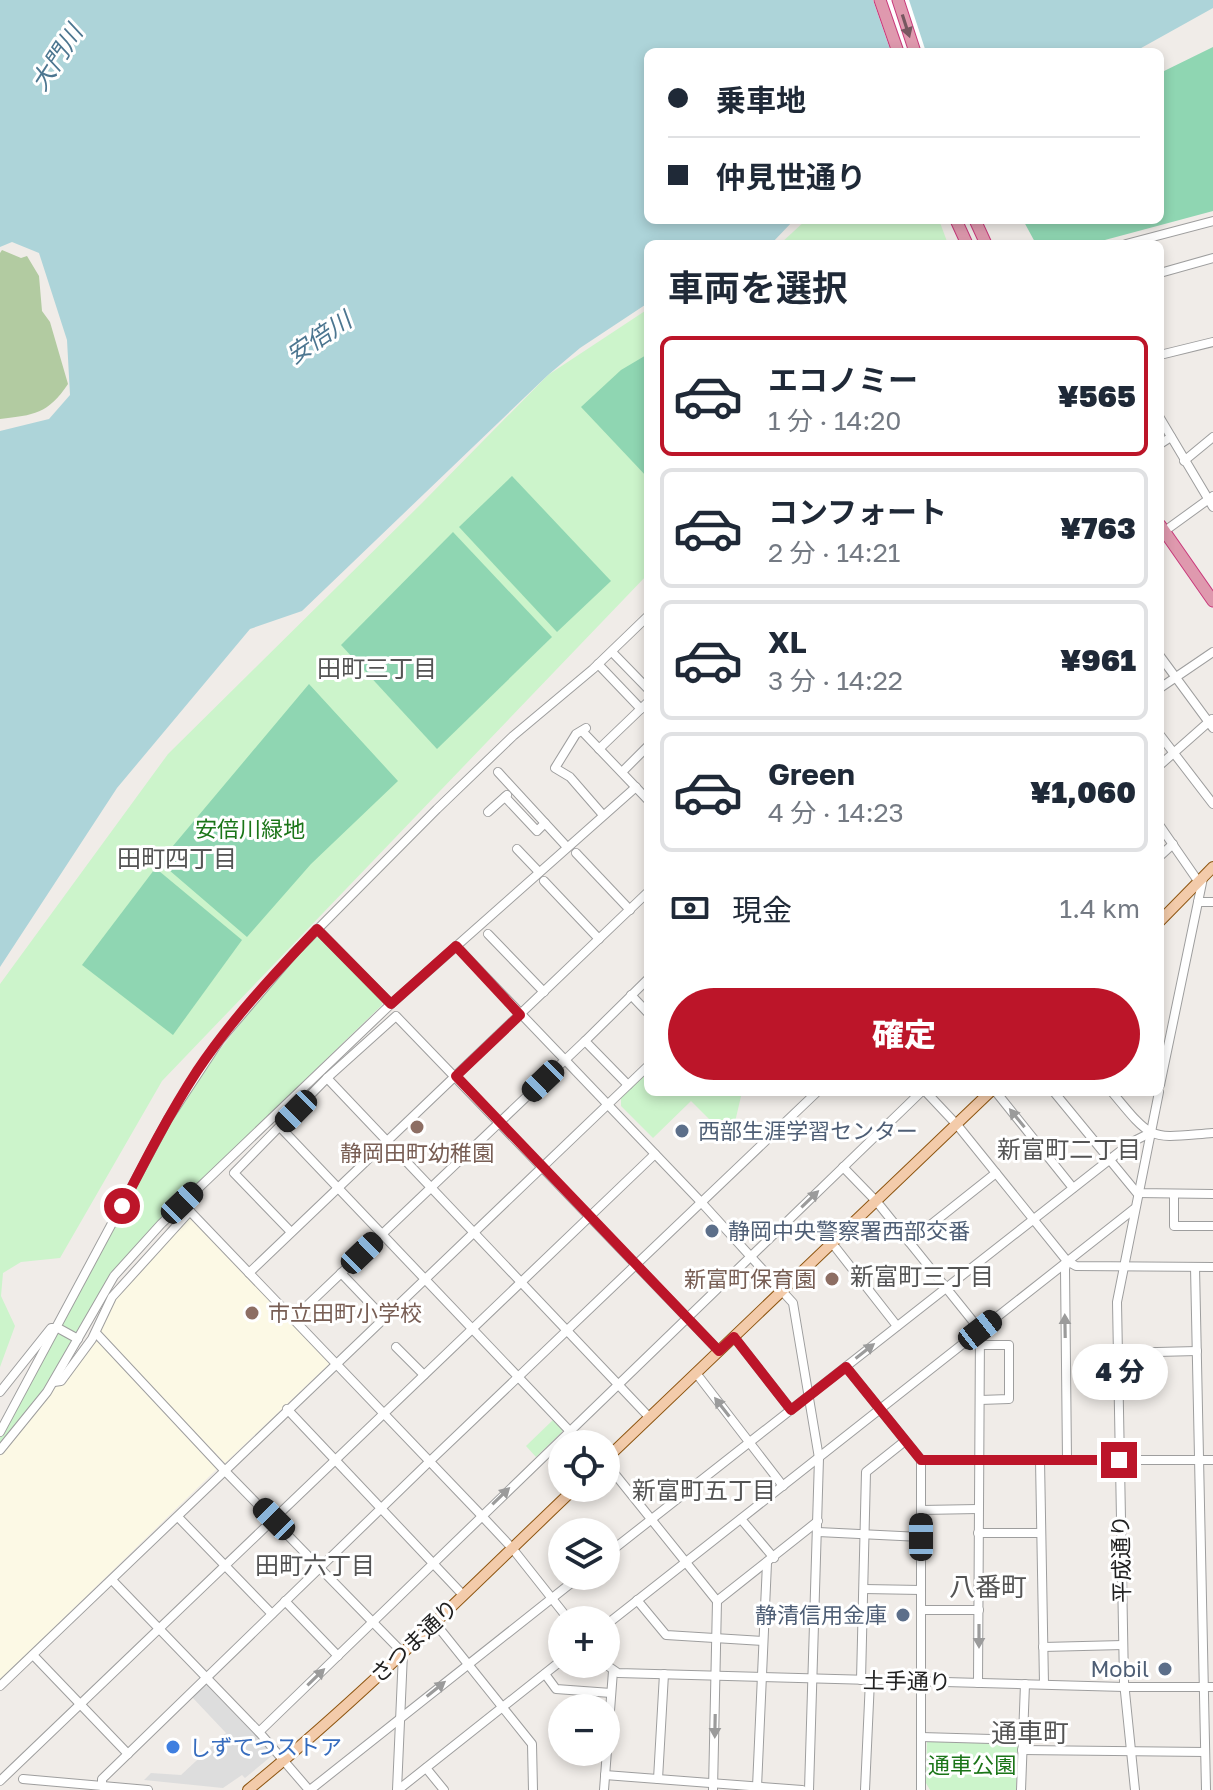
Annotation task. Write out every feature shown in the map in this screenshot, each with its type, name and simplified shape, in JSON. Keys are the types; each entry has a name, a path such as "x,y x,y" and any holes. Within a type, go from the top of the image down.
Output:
{"highway":[{"path":"880,0 897,48"},
{"path":"898,0 914,48"},
{"path":"1164,534 1213,601"}],"main road":[{"path":"1164,917 1213,867"},
{"path":"620,1447 989,1096"},
{"name":"さつま通り","path":"248,1790 286,1760 403,1653 560,1502"}],"street":[{"path":"1141,240 1213,221"},
{"path":"1164,272 1213,258"},
{"path":"1164,354 1213,342"},
{"path":"1164,425 1211,501 1164,528"},
{"path":"1164,441 1171,437"},
{"path":"1184,461 1213,437"},
{"path":"0,1432 166,1122 198,1070 266,984 317,929 513,736 612,652 644,620"},
{"path":"612,652 644,685"},
{"path":"1164,685 1213,652"},
{"path":"1164,662 1211,723 1164,761"},
{"path":"598,664 641,709"},
{"path":"599,749 644,706"},
{"path":"603,815 570,777 555,768 576,734 584,729 644,796"},
{"path":"1164,741 1213,804"},
{"path":"622,772 644,750"},
{"path":"498,772 567,847"},
{"path":"0,1450 54,1382 114,1276 182,1203 391,1004 636,787"},
{"path":"488,812 514,789"},
{"path":"505,797 537,831 545,823"},
{"path":"1164,832 1201,879 1164,1061"},
{"path":"1164,852 1173,844"},
{"path":"517,849 539,872"},
{"path":"576,853 630,910"},
{"path":"544,881 599,939"},
{"path":"249,1273 644,896"},
{"path":"1198,902 1213,902"},
{"path":"317,929 391,1004"},
{"path":"488,934 544,992"},
{"path":"456,946 701,1202 793,1303 819,1458 809,1790"},
{"path":"293,1319 644,983"},
{"path":"631,995 644,1009"},
{"path":"291,1232 234,1173 327,1078 396,1016 719,1351"},
{"path":"585,1041 628,1085"},
{"path":"0,1686 644,1070"},
{"path":"327,1078 649,1417"},
{"path":"102,1786 102,1779 206,1677 813,1096"},
{"path":"280,1127 569,1430 920,1096"},
{"path":"928,1096 958,1126 1067,1261 1076,1266 1122,1268 1213,1267"},
{"path":"996,1096 1073,1188"},
{"path":"1057,1096 1137,1193 1213,1194"},
{"path":"1115,1096 1141,1127 1150,1133 1163,1137 1213,1133"},
{"name":"平成通り","path":"1135,1790 1124,1687 1117,1302 1158,1096"},
{"path":"620,1544 1132,1142 1150,1133"},
{"path":"2,1779 655,1154"},
{"path":"843,1167 877,1202 980,1330 978,1683"},
{"path":"909,1242 996,1173"},
{"path":"1174,1194 1174,1226 1213,1226"},
{"path":"182,1203 512,1548 558,1606"},
{"path":"620,1614 1134,1208"},
{"path":"54,1382 61,1381 96,1333 112,1297 190,1211"},
{"path":"832,1243 897,1326"},
{"path":"1067,1261 1067,1460"},
{"path":"1195,1267 1201,1573 1208,1687 1206,1790"},
{"path":"341,1273 384,1318"},
{"path":"55,1327 78,1339"},
{"path":"0,1392 46,1332 55,1327"},
{"path":"96,1333 225,1471 403,1653 398,1790"},
{"path":"734,1337 791,1410"},
{"path":"980,1345 1009,1345 1009,1399 980,1400"},
{"path":"396,1347 424,1375"},
{"path":"1117,1353 1197,1351"},
{"path":"846,1367 921,1460 921,1790"},
{"path":"696,1373 783,1486"},
{"path":"287,1409 463,1595"},
{"path":"865,1790 866,1472 905,1441"},
{"path":"259,1732 548,1450"},
{"path":"921,1460 1213,1460"},
{"path":"1040,1460 1044,1684"},
{"path":"620,1479 717,1601 713,1786"},
{"path":"921,1510 978,1509"},
{"path":"178,1517 272,1614"},
{"path":"741,1519 770,1560 757,1787"},
{"path":"717,1601 818,1521"},
{"path":"818,1532 921,1537"},
{"path":"978,1533 1041,1533"},
{"path":"1201,1573 1213,1573"},
{"path":"112,1580 286,1760 310,1790 562,1590"},
{"path":"864,1589 921,1590"},
{"path":"637,1600 666,1635 763,1641"},
{"path":"285,1601 338,1656"},
{"path":"921,1610 979,1610"},
{"path":"435,1623 532,1744 533,1790"},
{"path":"1043,1647 1123,1645"},
{"path":"33,1655 128,1754"},
{"name":"土手通り","path":"620,1671 812,1679 1208,1687"},
{"path":"398,1790 548,1672"},
{"path":"545,1674 556,1689 611,1693"},
{"path":"658,1779 664,1674"},
{"path":"604,1790 612,1678"},
{"path":"1021,1790 1025,1684"},
{"path":"921,1737 1023,1740"},
{"path":"1022,1750 1205,1752"},
{"path":"426,1768 444,1790"},
{"path":"605,1775 713,1786 802,1790"},
{"path":"23,1779 148,1790"}],"shaded area":[{"path":"186,1217 191,1217 330,1363 225,1463 99,1331 115,1298"},
{"path":"97,1338 219,1467 0,1680 0,1456 57,1385 62,1385"},
{"path":"206,1684 274,1754 245,1778 242,1775 223,1788 144,1780 151,1773 181,1775 226,1733 192,1697"}],"green space":[{"path":"1213,47 1213,211 1105,240 1034,240 1025,224 1164,224 1164,71"},
{"path":"802,224 940,224 946,240 784,240"},
{"path":"2,250 21,258 27,256 39,276 42,311 50,322 68,384 47,407 22,416 0,419 0,253"},
{"name":"安倍川緑地","path":"644,312 644,578 162,1081 60,1258 21,1262 3,1273 1,1296 15,1326 0,1367 0,984 168,754 548,375"},
{"path":"644,356 644,474 581,407 621,370"},
{"path":"512,476 611,581 557,632 459,527"},
{"path":"453,532 552,637 437,749 341,645"},
{"path":"309,684 398,781 311,864 247,937 162,864 162,859"},
{"path":"154,870 242,940 173,1035 82,965"},
{"path":"317,933 384,1000 381,1006 208,1174 112,1274 41,1393 0,1446 0,1437 167,1128 201,1074 276,978"},
{"path":"644,1076 644,1096 741,1096 730,1140 691,1101 653,1138 621,1106 621,1098"},
{"path":"554,1419 563,1428 548,1430 548,1445 536,1457 526,1446"},
{"name":"通車公園","path":"927,1740 1018,1743 1016,1790 930,1790 926,1783"}],"water":[{"path":"0,0 1213,0 1213,8 1141,48 644,48 644,224 790,224 775,240 644,240 644,306 580,348 548,375 302,611 250,629 117,788 0,967 0,431 49,419 70,395 67,340 39,253 12,242 0,247"}],"pier":[{"path":"873,0 909,0 925,48 890,48"}],"place":[{"name":"静岡田町幼稚園","path":"417,1127"},
{"name":"西部生涯学習センター","path":"682,1131"},
{"name":"静岡中央警察署西部交番","path":"712,1231"},
{"name":"新富町保育園","path":"832,1279"},
{"name":"市立田町小学校","path":"252,1313"},
{"name":"静清信用金庫","path":"903,1615"},
{"name":"Mobil","path":"1165,1669"},
{"name":"しずてつストア","path":"173,1747"}],"district":[{"name":"田町三丁目","path":"377,669"},
{"name":"田町四丁目","path":"177,859"},
{"name":"新富町二丁目","path":"1069,1150"},
{"name":"新富町三丁目","path":"922,1277"},
{"name":"新富町五丁目","path":"704,1491"},
{"name":"田町六丁目","path":"315,1566"},
{"name":"八番町","path":"988,1587"},
{"name":"通車町","path":"1030,1733"}],"route":[{"path":"122,1206 195,1074 266,984 317,929 391,1004 456,946 520,1015 456,1076 719,1351 734,1337 791,1410 846,1367 921,1460 1119,1460"}],"water label":[{"name":"大門川","path":"57,58"},
{"name":"安倍川","path":"319,338"}]}
